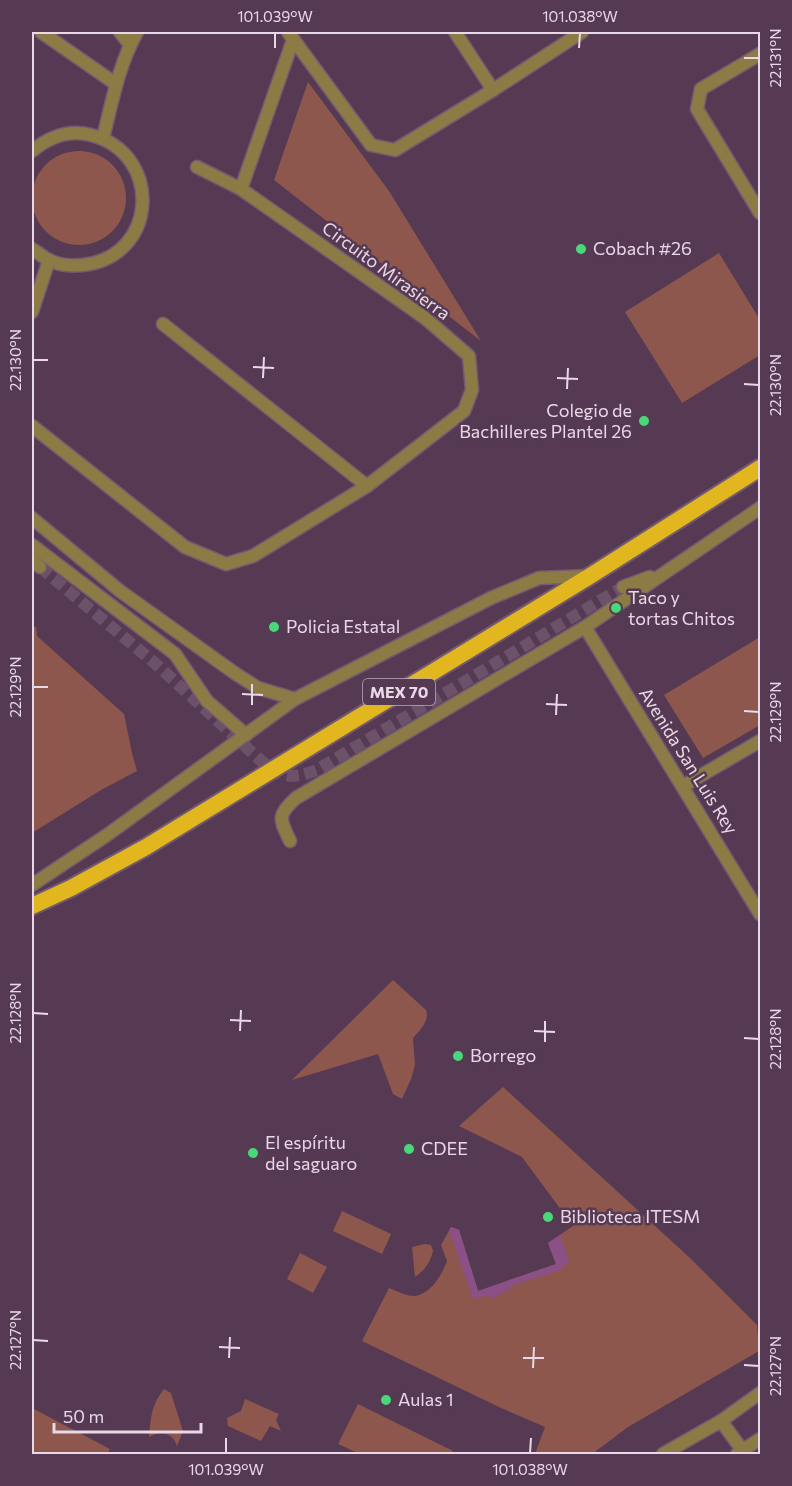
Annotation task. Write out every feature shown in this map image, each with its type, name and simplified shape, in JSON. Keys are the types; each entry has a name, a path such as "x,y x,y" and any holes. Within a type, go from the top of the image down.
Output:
{"highway":[{"name":"MEX 70","path":"32,906 71,888 146,847 590,576 760,468"}],"street":[{"path":"41,32 116,84"},
{"path":"120,32 129,45"},
{"path":"103,138 116,84 129,45 137,32"},
{"path":"455,32 493,90"},
{"path":"290,36 371,144 395,150 582,32"},
{"path":"242,189 290,36"},
{"path":"760,54 701,89 697,109 760,213"},
{"path":"32,151 42,142 62,134 83,133 103,138 122,151 136,170 142,187 143,204 140,221 132,237 115,254 94,264 71,266 49,260 32,249"},
{"name":"Circuito Mirasierra","path":"32,426 185,547 226,564 253,556 367,486 464,411 472,390 469,356 424,318 242,189 197,167"},
{"path":"32,312 49,260"},
{"path":"163,324 367,486"},
{"path":"290,841 281,821 285,809 296,798 585,627 760,508"},
{"path":"32,518 120,591 236,674 258,688 295,699"},
{"path":"32,545 175,654 207,701 246,735"},
{"path":"623,588 671,568"},
{"path":"32,885 107,835 295,699 491,598 539,578 590,576"},
{"name":"Avenida San Luis Rey","path":"585,627 760,914"},
{"path":"683,786 760,741"},
{"path":"663,1455 721,1421 760,1393"},
{"path":"721,1421 740,1453 760,1439"}],"shaded area":[{"path":"308,82 389,191 481,341 274,180"},
{"path":"79,151 97,154 112,165 123,180 126,198 123,216 112,231 97,242 79,245 61,242 46,231 35,216 32,198 35,180 46,165 61,154"},
{"path":"719,253 760,320 760,355 682,403 625,312"},
{"path":"32,626 36,627 37,636 124,714 137,771 101,790 32,833"},
{"path":"760,637 760,725 703,758 664,695"},
{"path":"393,980 426,1010 427,1014 424,1025 413,1038 415,1065 402,1099 393,1094 378,1054 292,1080"},
{"path":"503,1087 690,1258 757,1325 759,1351 628,1427 592,1454 535,1454 545,1427 362,1341 389,1288 414,1296 425,1292 435,1283 447,1261 441,1245 451,1227 459,1230 478,1291 556,1264 548,1243 573,1226 522,1157 459,1126"},
{"path":"342,1211 391,1234 382,1254 333,1231"},
{"path":"451,1227 459,1230 478,1291 556,1264 548,1243 560,1235 569,1261 561,1270 516,1284 493,1299 488,1295 473,1299 449,1231"},
{"path":"431,1245 432,1255 427,1266 415,1277 412,1247"},
{"path":"300,1253 327,1267 313,1293 287,1279"},
{"path":"164,1389 171,1393 183,1431 177,1446 173,1438 166,1434 149,1437 154,1406"},
{"path":"245,1399 279,1414 276,1420 281,1431 270,1426 261,1441 228,1426 227,1418 241,1411"},
{"path":"358,1404 453,1451 451,1454 360,1454 338,1444"},
{"path":"32,1408 110,1449 107,1454 32,1454"}],"tunnel":[{"path":"40,567 157,665 259,759 274,770 293,776 317,770 623,587"}],"place":[{"name":"Cobach #26","path":"581,249"},
{"name":"Colegio de Bachilleres Plantel 26","path":"644,421"},
{"name":"Taco y tortas Chitos","path":"616,608"},
{"name":"Policia Estatal","path":"274,627"},
{"name":"Borrego","path":"458,1056"},
{"name":"CDEE","path":"409,1149"},
{"name":"El espíritu del saguaro","path":"253,1153"},
{"name":"Biblioteca ITESM","path":"548,1217"},
{"name":"Aulas 1","path":"386,1400"}]}
